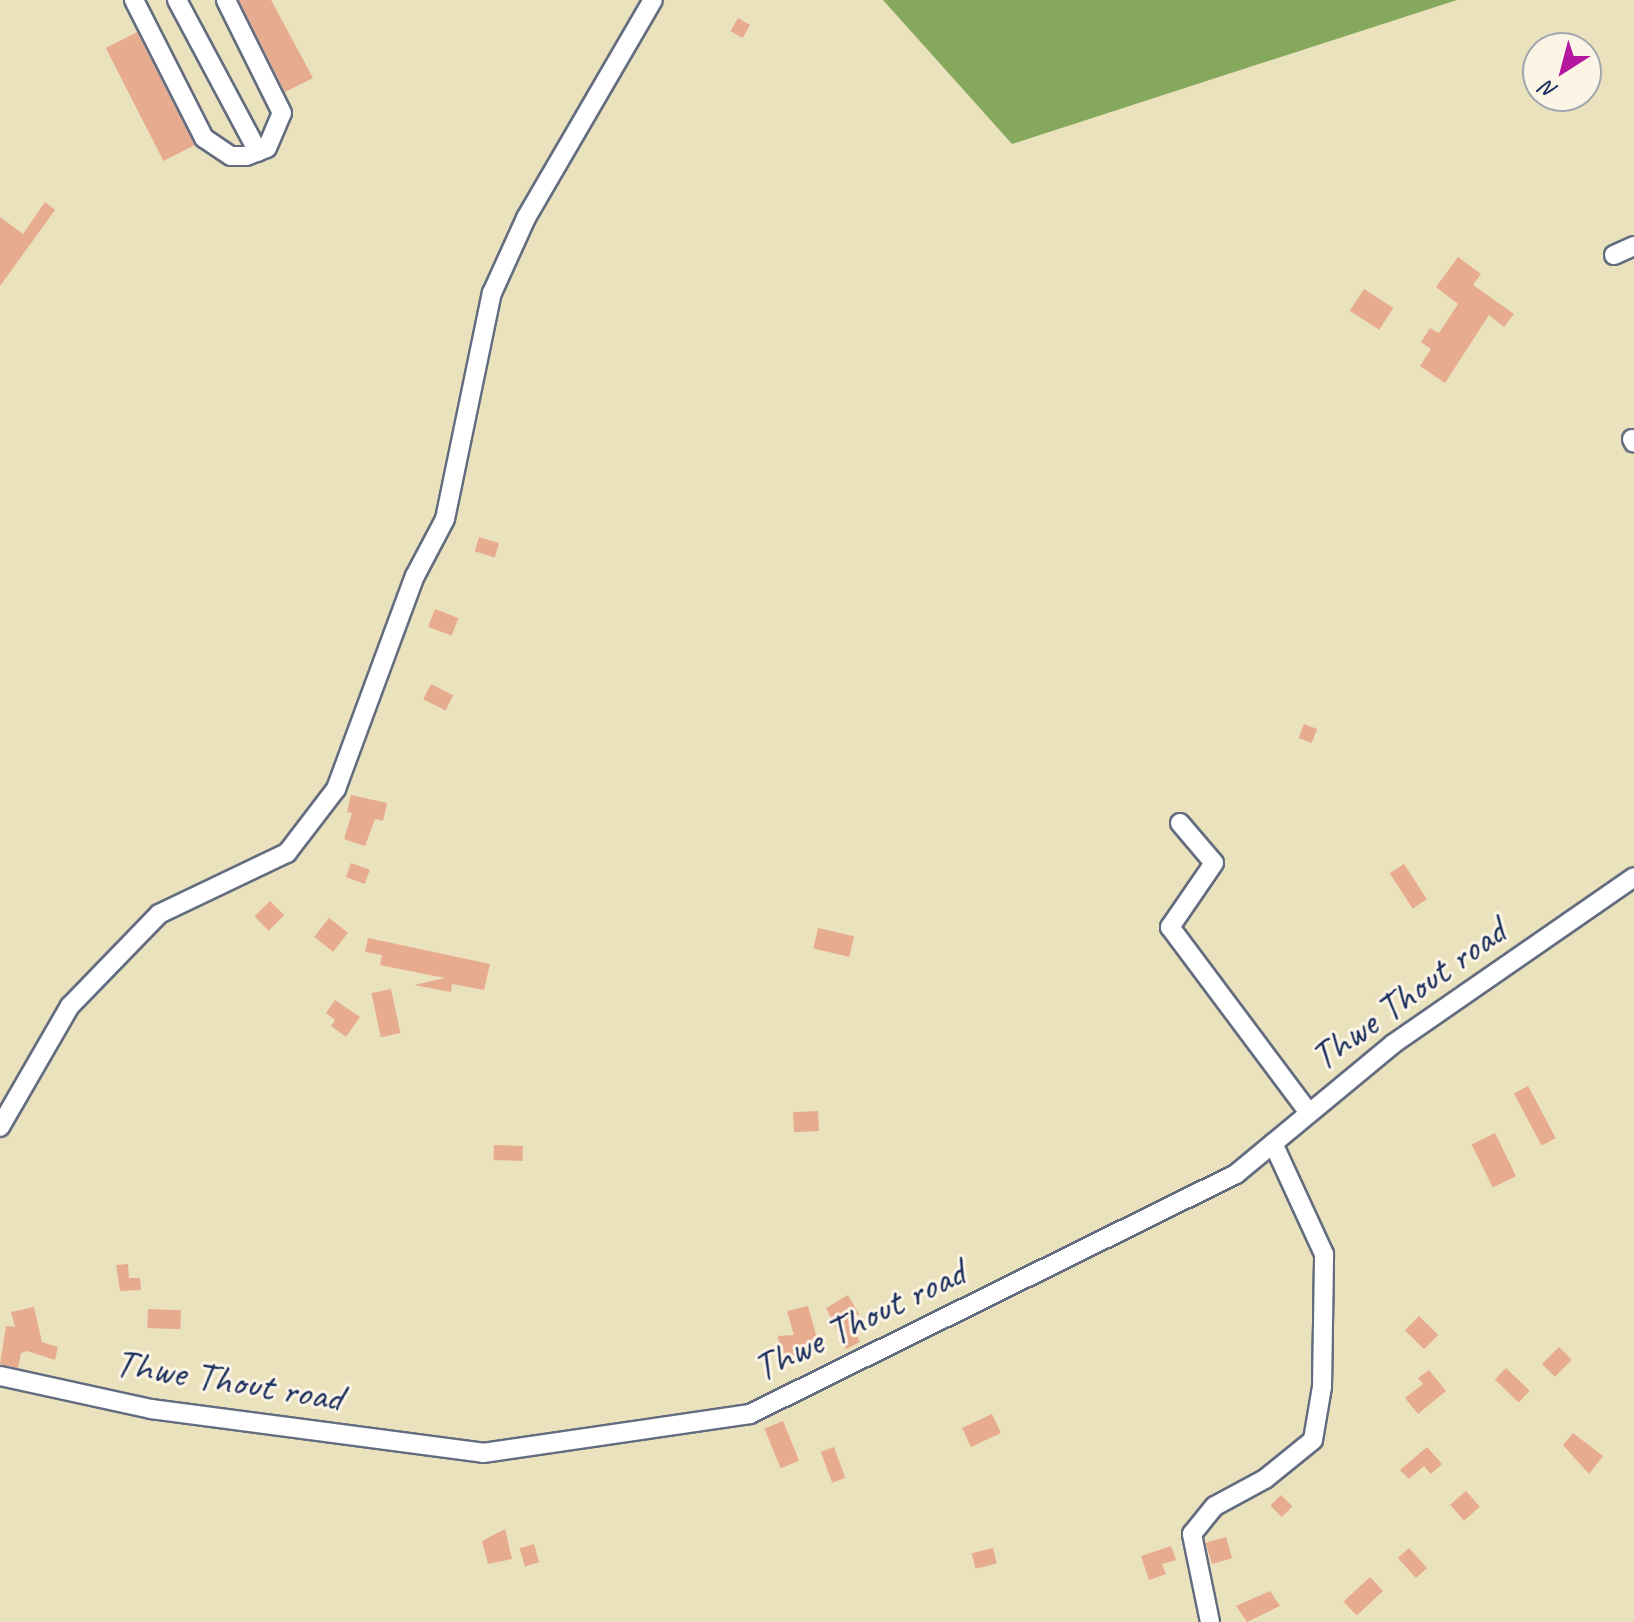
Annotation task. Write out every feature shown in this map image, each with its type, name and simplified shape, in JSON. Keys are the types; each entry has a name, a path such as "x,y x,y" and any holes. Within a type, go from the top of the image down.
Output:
{"street":[{"path":"134,0 204,138 231,156 258,152 275,137 282,113 226,0"},
{"path":"177,0 258,152"},
{"path":"0,1127 70,1006 159,914 287,853 336,789 415,576 445,519 492,293 526,218 653,0"},
{"path":"1614,255 1634,246"},
{"path":"1180,823 1214,863 1170,927 1309,1113"},
{"name":"Thwe Thout road","path":"0,1376 151,1409 483,1453 750,1414 1236,1174 1393,1044 1634,877"},
{"path":"1210,1622 1192,1534 1215,1506 1265,1479 1313,1440 1322,1387 1324,1254 1273,1143"}],"green space":[{"path":"883,0 1457,0 1012,144"}],"building":[{"path":"239,0 271,0 313,78 285,92"},
{"path":"738,18 750,25 743,38 730,31"},
{"path":"137,32 195,145 163,161 106,48"},
{"path":"45,202 55,210 0,286 0,217 23,234"},
{"path":"1458,257 1481,274 1473,285 1514,314 1504,327 1489,315 1445,383 1420,366 1431,349 1421,342 1430,328 1439,333 1458,304 1436,287"},
{"path":"1364,289 1393,308 1379,330 1350,311"},
{"path":"479,537 499,543 495,557 475,551"},
{"path":"435,609 458,618 452,636 428,627"},
{"path":"431,684 453,695 446,710 423,699"},
{"path":"1304,724 1317,729 1312,743 1299,738"},
{"path":"351,795 387,803 383,821 375,819 365,846 344,839 352,813 347,812"},
{"path":"351,863 370,870 365,884 346,877"},
{"path":"1404,864 1427,899 1413,908 1390,873"},
{"path":"270,901 284,915 269,931 254,917"},
{"path":"329,918 348,933 333,952 314,937"},
{"path":"818,928 854,936 849,957 813,948"},
{"path":"368,938 490,964 484,990 452,984 451,992 414,985 445,978 380,965 382,955 365,952"},
{"path":"391,989 400,1033 381,1037 371,993"},
{"path":"335,1000 360,1017 346,1037 331,1026 335,1020 326,1013"},
{"path":"1528,1086 1556,1138 1542,1146 1514,1094"},
{"path":"818,1111 819,1131 794,1132 793,1112"},
{"path":"1495,1133 1516,1176 1493,1188 1472,1144"},
{"path":"494,1145 523,1146 522,1161 493,1160"},
{"path":"128,1264 129,1278 140,1278 141,1290 120,1291 116,1265"},
{"path":"848,1295 859,1314 849,1319 860,1342 846,1349 826,1308"},
{"path":"808,1306 818,1342 793,1349 795,1362 781,1363 778,1336 794,1335 787,1311"},
{"path":"34,1307 42,1342 58,1347 55,1360 27,1351 21,1353 18,1368 0,1364 6,1326 15,1327 11,1312"},
{"path":"148,1309 181,1310 180,1329 147,1328"},
{"path":"1419,1316 1438,1335 1424,1349 1405,1330"},
{"path":"1559,1347 1572,1360 1555,1377 1542,1364"},
{"path":"1506,1368 1530,1391 1519,1402 1495,1380"},
{"path":"1429,1370 1446,1391 1418,1414 1405,1398 1423,1384 1418,1378"},
{"path":"992,1414 1001,1433 971,1447 962,1428"},
{"path":"783,1421 799,1461 781,1468 764,1428"},
{"path":"1573,1433 1603,1456 1589,1474 1563,1445"},
{"path":"834,1447 845,1478 832,1483 821,1452"},
{"path":"1427,1447 1442,1464 1431,1474 1424,1466 1409,1479 1400,1470"},
{"path":"1466,1491 1480,1507 1464,1521 1450,1505"},
{"path":"1281,1495 1292,1506 1282,1517 1270,1506"},
{"path":"505,1529 512,1559 488,1564 482,1541"},
{"path":"1226,1537 1232,1558 1212,1564 1206,1543"},
{"path":"534,1544 539,1562 525,1566 520,1548"},
{"path":"1171,1546 1176,1560 1162,1564 1166,1574 1149,1580 1141,1556"},
{"path":"993,1548 997,1564 976,1569 972,1553"},
{"path":"1409,1548 1427,1568 1416,1578 1398,1558"},
{"path":"1370,1577 1383,1591 1357,1615 1344,1602"},
{"path":"1270,1591 1280,1606 1247,1622 1236,1606"}]}
